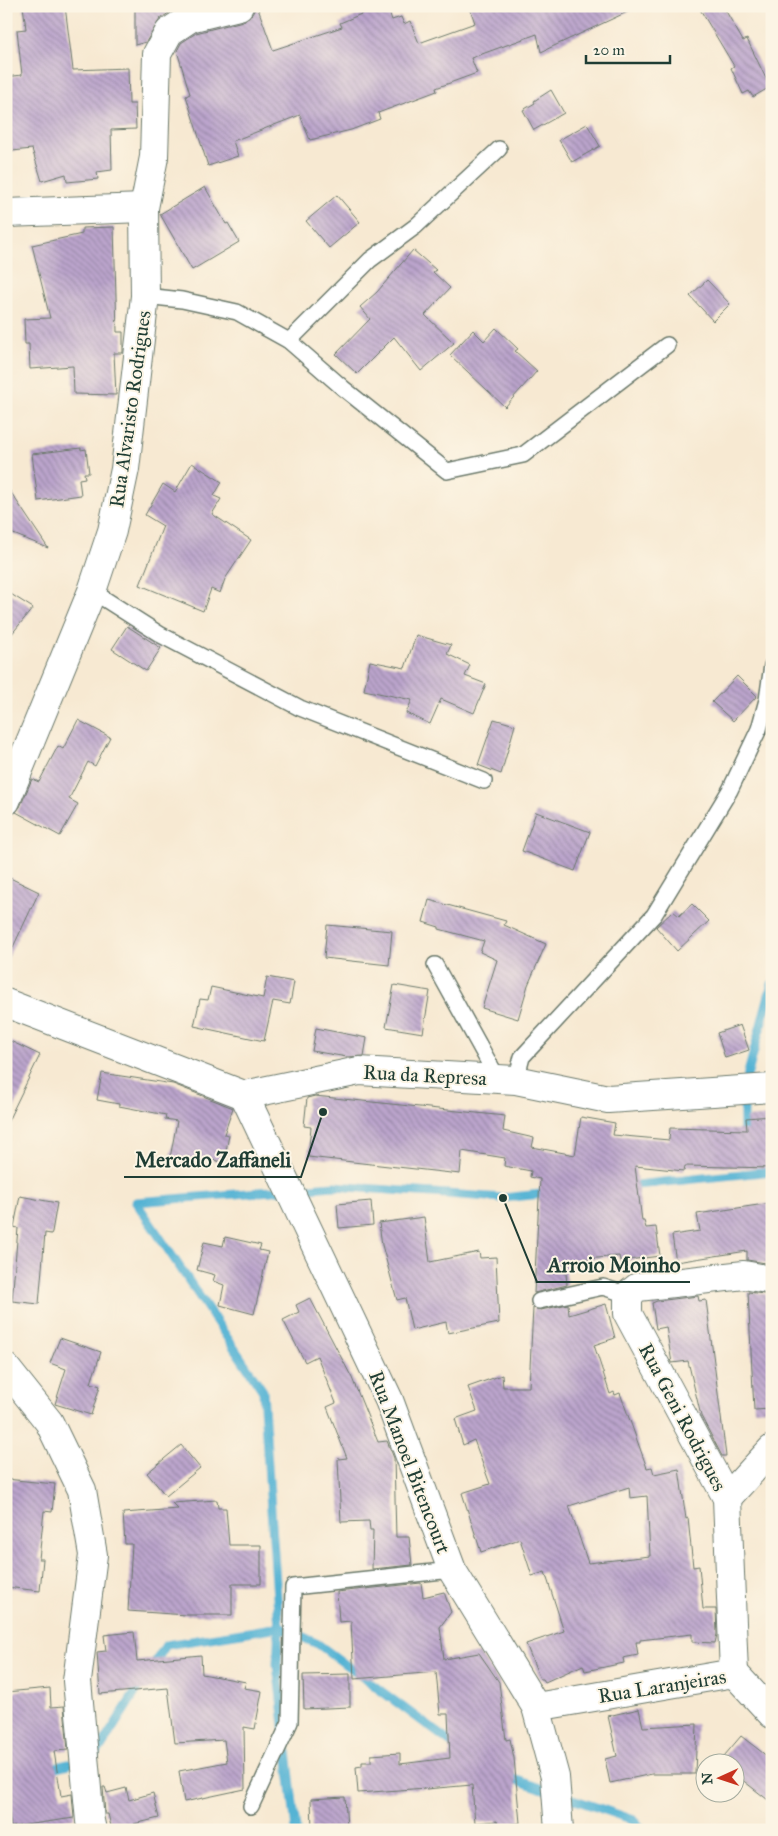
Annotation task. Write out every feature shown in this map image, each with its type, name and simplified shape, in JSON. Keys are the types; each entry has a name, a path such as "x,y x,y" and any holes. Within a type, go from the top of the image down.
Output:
{"street":[{"name":"Rua Alvaristo Rodrigues","path":"6,801 92,591 112,531 125,469 145,296 144,208 154,157 158,54 169,32 190,18 239,6"},
{"path":"6,213 144,208"},
{"path":"6,1003 244,1095"},
{"name":"Rua da Represa","path":"244,1095 359,1071 507,1080 608,1098 772,1088"},
{"name":"Rua Manoel Bitencourt","path":"244,1095 389,1400 452,1570 536,1707 555,1778 559,1830"},
{"path":"628,1304 638,1287 744,1275 772,1280"},
{"name":"Rua Geni Rodrigues","path":"628,1304 727,1498 734,1673"},
{"path":"6,1368 49,1422 82,1490 93,1555 77,1681 92,1830"},
{"path":"727,1498 772,1449"},
{"name":"Rua Laranjeiras","path":"536,1707 734,1673 772,1714"}],"lane":[{"path":"289,341 370,260 416,226 500,149"},
{"path":"145,296 182,300 237,312 289,341 448,471 523,455 667,345"},
{"path":"92,591 161,636 300,708 484,781"},
{"path":"435,965 507,1080 522,1057 654,915 730,790 759,729 767,700 772,665"},
{"path":"538,1301 603,1286 628,1304"},
{"path":"251,1806 290,1722 293,1587 452,1570"}],"building":[{"path":"23,6 65,6 73,70 128,68 129,104 135,104 136,129 111,130 112,170 97,172 98,179 67,182 66,174 42,181 32,149 12,151 6,105 6,77 22,75 17,30 26,29"},
{"path":"135,6 179,6 160,19 146,42 135,45"},
{"path":"254,6 257,6 273,50 342,27 340,23 380,6 387,6 392,20 401,17 404,24 410,21 419,43 475,23 469,6 640,6 541,52 537,34 471,58 477,73 436,88 437,91 378,113 380,119 351,130 310,140 300,115 233,141 238,156 208,166 186,96 190,94 177,51 181,43 196,33 249,18 254,11"},
{"path":"698,6 723,6 743,41 747,39 770,87 753,97 749,91 743,94 731,68 734,66"},
{"path":"551,90 564,113 534,130 523,110"},
{"path":"587,124 600,146 572,162 559,140"},
{"path":"205,187 226,224 228,223 239,242 192,270 160,214"},
{"path":"337,195 360,222 329,248 306,221"},
{"path":"114,227 117,332 123,332 123,353 114,353 116,395 74,394 73,366 30,369 29,344 25,344 24,319 50,318 32,245 82,234 82,228"},
{"path":"413,250 436,270 433,272 450,288 425,315 454,343 421,371 394,337 357,374 336,354 370,319 360,307 377,292"},
{"path":"707,280 730,304 713,321 690,296"},
{"path":"496,328 518,349 515,351 537,371 505,407 450,355 473,330 484,341"},
{"path":"81,448 81,450 86,449 89,473 84,473 85,478 79,479 81,495 38,501 32,454"},
{"path":"192,463 222,482 214,496 221,499 212,514 251,540 225,579 220,593 211,589 203,611 140,585 163,526 145,515 163,484 175,492"},
{"path":"6,485 48,548 6,531"},
{"path":"6,591 33,608 6,641"},
{"path":"127,626 161,648 146,671 112,649"},
{"path":"416,635 451,645 447,654 470,665 465,676 486,684 474,713 441,699 430,724 406,713 412,700 364,690 370,661 405,668"},
{"path":"737,676 757,696 733,721 712,702"},
{"path":"494,719 515,725 501,774 478,765"},
{"path":"78,720 110,737 95,766 88,762 69,799 78,804 60,836 16,812 32,779 39,782 58,746 63,749"},
{"path":"536,812 590,832 575,871 522,851"},
{"path":"6,876 39,892 6,962"},
{"path":"429,900 506,921 504,925 546,944 528,985 518,1019 482,1008 497,960 480,952 484,941 439,929 439,927 423,922"},
{"path":"692,904 709,921 677,951 656,927 673,911 679,916"},
{"path":"327,925 392,931 389,965 324,958"},
{"path":"267,977 294,982 290,1004 273,1001 264,1041 194,1026 200,999 208,1000 211,987 263,998"},
{"path":"394,985 430,991 423,1033 386,1027"},
{"path":"740,1025 749,1050 725,1058 717,1033"},
{"path":"316,1028 367,1038 364,1056 347,1057 312,1051"},
{"path":"6,1039 40,1055 6,1125"},
{"path":"102,1073 173,1084 233,1108 224,1134 229,1135 224,1162 199,1158 198,1163 170,1158 177,1121 165,1119 166,1115 97,1100"},
{"path":"315,1096 505,1116 503,1131 534,1138 532,1147 575,1155 581,1117 615,1123 613,1135 669,1140 670,1128 747,1130 746,1118 772,1116 772,1168 685,1166 684,1171 635,1166 642,1221 644,1221 646,1228 656,1227 660,1256 620,1261 619,1256 565,1261 567,1285 534,1293 540,1179 530,1177 531,1171 504,1166 505,1158 462,1151 460,1174 308,1157 311,1127 304,1126 307,1098"},
{"path":"20,1196 57,1203 52,1232 51,1234 45,1233 39,1304 12,1301 18,1228 14,1227"},
{"path":"371,1201 373,1225 339,1228 337,1204"},
{"path":"772,1203 772,1264 747,1260 747,1251 676,1262 672,1235 700,1231 697,1214"},
{"path":"424,1217 430,1262 479,1252 480,1258 496,1257 499,1323 448,1333 446,1322 412,1330 405,1298 397,1300 382,1245 379,1223"},
{"path":"225,1237 261,1245 259,1250 268,1252 254,1314 220,1305 224,1285 213,1281 215,1275 197,1270 204,1242 223,1246"},
{"path":"748,1292 772,1295 772,1409 754,1410"},
{"path":"698,1296 699,1301 706,1300 726,1456 722,1456 701,1416 688,1361 672,1363 666,1327 656,1329 652,1303"},
{"path":"310,1298 352,1378 378,1442 387,1441 394,1458 396,1537 409,1537 412,1565 372,1569 373,1530 370,1530 369,1521 341,1522 338,1459 347,1458 327,1407 336,1403 317,1356 305,1362 283,1320 299,1312 296,1305"},
{"path":"568,1304 569,1315 606,1304 615,1338 594,1345 610,1394 614,1392 615,1395 620,1393 647,1468 652,1467 654,1474 679,1469 686,1519 688,1518 693,1567 699,1566 703,1609 716,1609 717,1634 715,1643 692,1642 692,1634 640,1640 640,1642 636,1642 638,1655 623,1658 624,1663 585,1671 583,1665 545,1682 543,1679 540,1679 526,1644 564,1631 545,1572 532,1576 520,1539 481,1552 462,1493 490,1484 474,1440 463,1445 455,1419 477,1411 468,1387 502,1375 503,1387 529,1387 533,1308 541,1310","holes":["629,1487 630,1498 647,1496 650,1556 588,1563 569,1506"]},
{"path":"60,1338 101,1352 91,1383 100,1386 91,1415 55,1404 66,1369 50,1363"},
{"path":"181,1445 200,1468 166,1496 147,1473"},
{"path":"6,1479 55,1484 52,1512 44,1511 39,1559 43,1559 40,1591 6,1587"},
{"path":"217,1500 218,1508 226,1508 229,1545 261,1545 261,1584 232,1584 232,1615 187,1615 128,1611 132,1544 125,1544 123,1513 178,1509 172,1503"},
{"path":"421,1583 423,1597 444,1592 451,1612 440,1627 444,1659 479,1653 499,1682 506,1740 510,1739 514,1758 520,1823 498,1826 497,1821 475,1823 472,1785 358,1793 356,1767 362,1766 362,1762 371,1762 371,1755 400,1753 400,1764 450,1758 448,1714 440,1714 436,1672 354,1679 351,1621 339,1622 337,1592"},
{"path":"134,1632 137,1661 201,1655 202,1674 246,1682 244,1688 262,1691 255,1729 244,1727 245,1789 184,1802 179,1771 227,1762 224,1740 175,1743 168,1688 100,1694 97,1652 106,1651 104,1635"},
{"path":"350,1674 350,1707 304,1709 303,1675"},
{"path":"50,1688 51,1707 64,1706 68,1750 54,1751 61,1796 72,1794 74,1818 11,1827 6,1791 6,1692"},
{"path":"639,1709 643,1727 697,1724 695,1774 652,1774 610,1783 605,1759 617,1756 608,1716"},
{"path":"741,1736 772,1760 772,1803 746,1783 746,1754 726,1754"},
{"path":"103,1787 105,1787 107,1793 126,1788 129,1800 153,1793 159,1818 134,1824 135,1826 112,1830 108,1814 105,1814"},
{"path":"345,1797 347,1828 312,1830 311,1799"}],"waterway":[{"path":"744,1142 744,1088 772,984"},
{"path":"626,1186 772,1171"},
{"path":"296,1830 277,1664 279,1627 263,1391 136,1202 334,1186 503,1198 551,1193"},
{"path":"151,1669 166,1645 279,1627 318,1644 458,1748"},
{"path":"95,1756 142,1682"},
{"path":"46,1769 69,1764"},
{"path":"505,1776 634,1820 643,1830"}],"place":[{"name":"Mercado Zaffaneli","path":"323,1112"},
{"name":"Arroio Moinho","path":"503,1198"}]}
